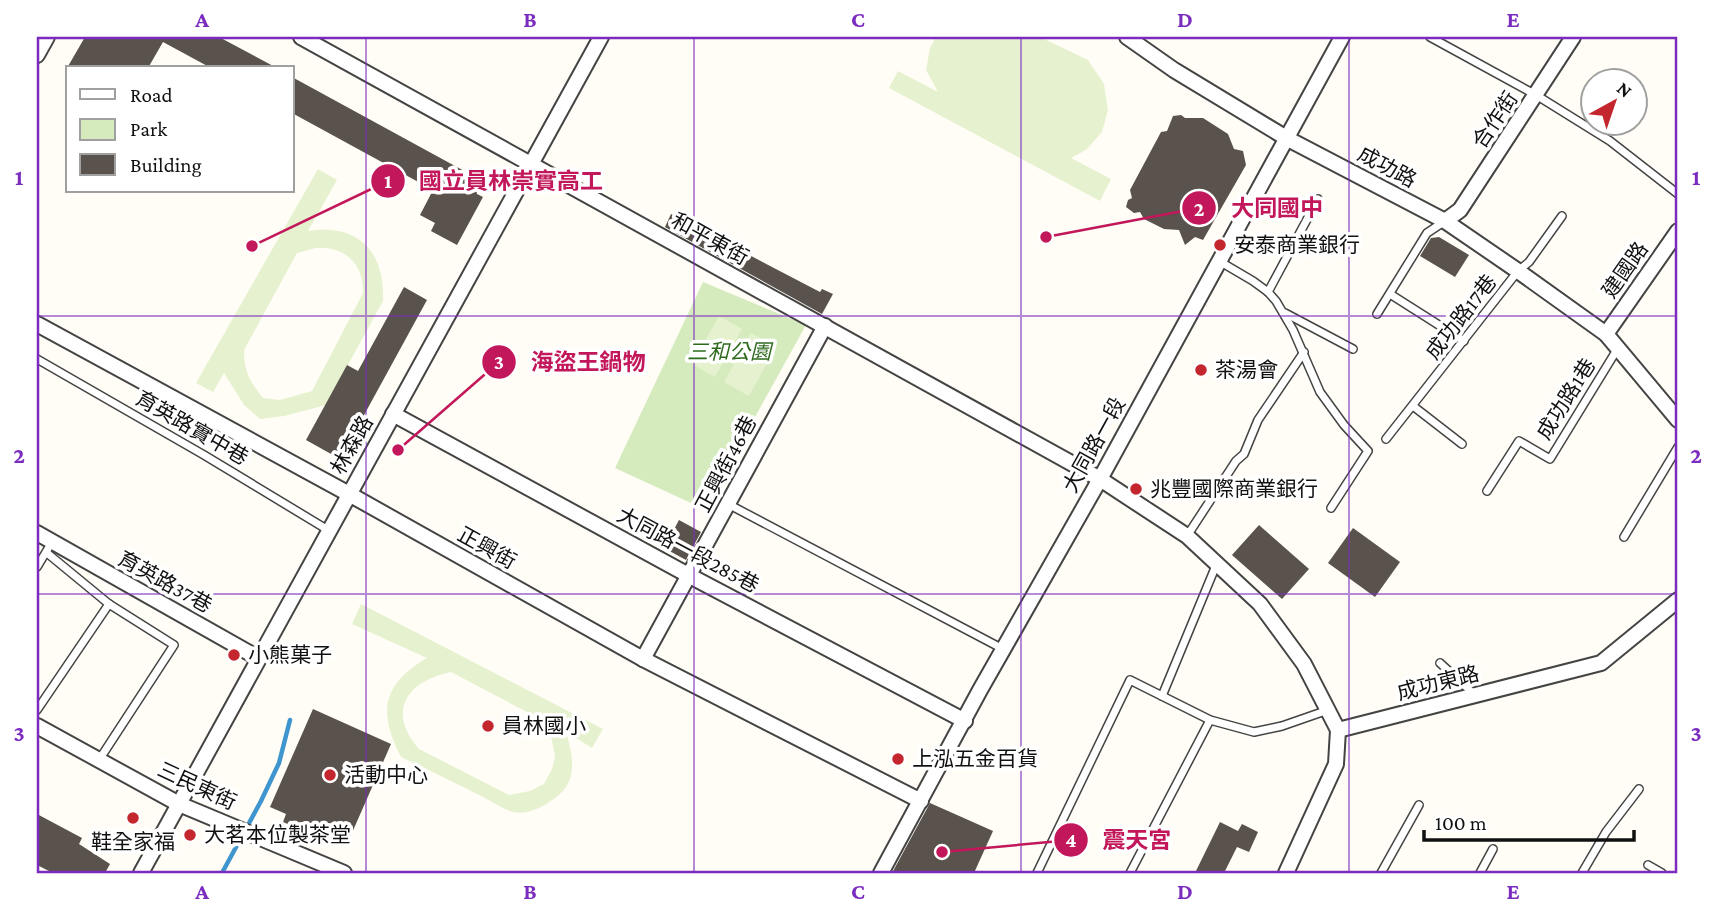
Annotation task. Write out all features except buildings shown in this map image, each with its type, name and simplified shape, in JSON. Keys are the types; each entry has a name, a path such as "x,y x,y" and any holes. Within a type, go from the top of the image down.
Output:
{"street":[{"path":"37,55 47,37"},
{"name":"和平東街","path":"300,37 1100,479 1187,536 1260,604 1304,664 1338,730"},
{"name":"林森路","path":"141,873 601,37"},
{"name":"成功路","path":"1127,37 1174,70 1288,139 1445,221 1606,334 1618,348"},
{"name":"大同路一段","path":"881,873 1342,37"},
{"name":"合作街","path":"1445,221 1460,210 1573,37"},
{"name":"建國路","path":"1606,334 1678,231"},
{"name":"正興街","path":"37,324 349,494 643,659 921,801"},
{"name":"正興街46巷","path":"643,659 825,326"},
{"path":"1618,348 1678,420"},
{"name":"大同路一段285巷","path":"393,414 690,576 965,721"},
{"name":"育英路37巷","path":"37,533 50,547 258,658"},
{"name":"成功東路","path":"1338,730 1601,663 1678,600"},
{"name":"三民東街","path":"37,726 179,804 344,873"},
{"path":"1286,873 1336,764 1338,730"}],"lane":[{"path":"1430,37 1536,95 1610,141 1678,194"},
{"path":"1268,292 1318,199"},
{"name":"成功路17巷","path":"1386,439 1518,271 1529,262 1562,216"},
{"path":"1377,314 1427,233 1445,221"},
{"path":"1218,260 1268,292 1284,313 1320,392 1344,425 1368,451 1331,508"},
{"path":"1390,294 1464,341"},
{"path":"1284,313 1353,349"},
{"name":"成功路1巷","path":"1488,491 1519,441 1550,459 1618,348"},
{"path":"1187,536 1236,461 1244,454 1258,420 1304,352"},
{"name":"育英路實中巷","path":"37,359 328,530"},
{"path":"1413,405 1462,444"},
{"path":"1624,537 1678,447"},
{"path":"728,503 1003,649"},
{"path":"37,567 50,547 109,604 174,645 99,760"},
{"path":"1162,696 1218,563"},
{"path":"37,710 109,604"},
{"path":"1440,663 1476,695"},
{"path":"1037,873 1130,680 1210,720 1254,732 1282,726 1329,710"},
{"path":"1130,873 1210,720"},
{"path":"1582,873 1606,832 1639,789"},
{"path":"1381,873 1419,805"},
{"path":"1480,873 1493,849"},
{"path":"1648,865 1662,873"}],"green space":[{"path":"936,37 1040,37 1088,60 1104,84 1108,110 1102,132 1086,150 1071,158 1111,179 1100,201 889,88 898,71 938,92 926,70 930,48"},
{"path":"318,169 337,180 308,231 342,232 365,245 374,255 379,268 383,301 326,405 260,419 244,405 224,373 213,392 196,383","holes":["326,248 344,254 356,265 363,293 312,391 280,400 263,398 249,376 244,350 297,253"]},
{"name":"三和公園","path":"703,282 806,325 704,509 615,468"},
{"path":"719,316 742,329 715,377 692,364"},
{"path":"751,333 776,347 749,396 724,382"},
{"path":"361,604 603,729 592,748 565,731 572,762 567,786 539,808 519,813 509,811 401,757 389,726 388,700 401,678 427,658 352,624","holes":["451,672 542,720 552,740 555,757 552,769 544,784 530,791 509,795 419,749 409,735 403,710 413,690 423,682"]}],"waterway":[{"path":"222,873 279,763 290,720"}],"place":[{"name":"大同國中","path":"1046,237"},
{"name":"安泰商業銀行","path":"1220,245"},
{"name":"國立員林崇實高工","path":"252,246"},
{"name":"茶湯會","path":"1201,370"},
{"name":"海盜王鍋物","path":"398,450"},
{"name":"兆豐國際商業銀行","path":"1136,489"},
{"name":"小熊菓子","path":"234,655"},
{"name":"員林國小","path":"488,726"},
{"name":"上泓五金百貨","path":"898,759"},
{"name":"活動中心","path":"330,775"},
{"name":"鞋全家福","path":"133,818"},
{"name":"大茗本位製茶堂","path":"190,835"},
{"name":"震天宮","path":"942,852"}]}
